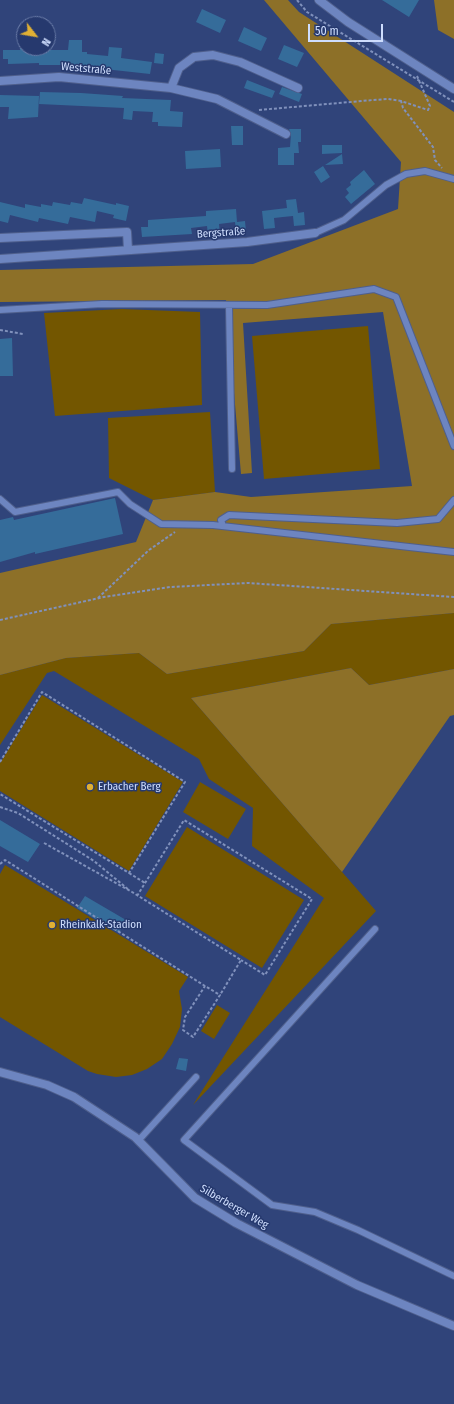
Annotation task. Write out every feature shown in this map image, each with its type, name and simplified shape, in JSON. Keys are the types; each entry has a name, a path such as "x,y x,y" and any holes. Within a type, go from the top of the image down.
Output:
{"street":[{"path":"319,0 348,22 412,64 454,89"},
{"path":"171,88 179,68 194,57 213,55 240,62 298,88"},
{"name":"Weststraße","path":"0,81 59,77 171,88 217,100 286,134"},
{"path":"0,238 127,232 128,250"},
{"name":"Bergstraße","path":"0,259 246,242 315,233"},
{"name":"Silberberger Weg","path":"0,1072 47,1085 74,1097 138,1141 195,1198 236,1223 357,1284 454,1326"}],"lane":[{"path":"315,233 344,220 386,185 406,174 426,171 454,179"},
{"path":"0,310 102,304 229,306 267,305 374,289 396,297 454,446"},
{"path":"229,306 232,469"},
{"path":"0,499 15,512 118,492 130,504 161,524 223,526 454,552"},
{"path":"223,526 221,520 229,515 397,523 438,519 454,500"},
{"path":"375,929 184,1140 272,1205 315,1212 358,1230 454,1276"},
{"path":"138,1141 196,1077"}],"path":[{"path":"297,0 307,12 419,82 454,102"},
{"path":"257,110 388,99 401,101 428,110 430,106 412,64"},
{"path":"401,101 403,108 433,147 435,160 446,176"},
{"path":"0,330 23,334"},
{"path":"97,599 149,550 186,524"},
{"path":"0,620 97,599 170,587 248,583 454,597"},
{"path":"0,762 42,692 185,782 129,873"},
{"path":"0,794 145,883"},
{"path":"0,807 18,813 94,861 136,895"},
{"path":"44,844 136,895 265,975 312,899 184,820 136,895"},
{"path":"0,864 4,860 220,995"},
{"path":"205,986 185,1017 183,1030 193,1036 220,995 240,960"}],"shaded area":[{"path":"264,0 288,0 299,12 454,112 454,613 331,624 304,651 167,674 139,653 66,658 0,675 0,573 136,542 153,500 215,492 251,497 412,486 383,312 243,323 252,473 241,474 226,300 0,302 0,270 253,264 398,209 401,162"},
{"path":"434,0 454,0 454,39 438,30"},
{"path":"122,309 200,312 202,405 55,416 44,313"},
{"path":"368,326 380,469 264,479 252,336"},
{"path":"210,412 215,492 153,500 109,478 108,418"},
{"path":"454,613 454,669 369,685 351,668 191,698 376,911 193,1105 324,898 252,846 253,808 209,779 199,759 54,671 47,673 0,745 0,675 66,658 139,653 167,674 304,651 331,624"},
{"path":"351,668 369,685 454,669 454,715 450,716 342,872 191,698"},
{"name":"Erbacher Berg","path":"42,695 183,782 129,871 0,791 0,763"},
{"path":"200,782 246,809 228,839 183,812"},
{"path":"187,827 304,900 262,968 145,896"},
{"name":"Rheinkalk-Stadion","path":"5,865 188,977 179,991 182,1009 180,1027 172,1044 162,1059 147,1069 132,1075 116,1077 97,1074 88,1071 0,1017 0,874"},
{"path":"217,1005 230,1013 214,1039 201,1031"}],"building":[{"path":"382,0 419,0 409,17"},
{"path":"202,9 226,20 220,33 196,22"},
{"path":"244,27 267,38 261,51 238,41"},
{"path":"69,40 82,40 82,52 87,52 87,54 108,56 109,47 122,48 121,58 152,62 150,74 68,65 39,65 39,63 8,64 8,59 3,59 3,50 16,50 16,56 56,56 56,50 68,50"},
{"path":"284,45 304,53 297,67 278,59"},
{"path":"155,53 164,54 163,64 154,63"},
{"path":"247,80 275,91 272,98 244,88"},
{"path":"282,87 302,94 299,102 279,94"},
{"path":"40,92 81,93 123,96 122,98 171,100 170,111 183,112 182,127 158,126 158,122 152,122 153,112 133,111 132,120 123,119 124,108 39,104"},
{"path":"0,95 39,96 38,117 8,119 9,107 0,107"},
{"path":"231,126 243,126 243,145 232,145"},
{"path":"289,129 301,129 301,142 298,142 299,153 294,153 294,165 278,165 278,148 290,147 291,134"},
{"path":"322,145 342,145 342,153 322,154"},
{"path":"220,149 221,167 186,169 185,151"},
{"path":"342,154 343,164 325,165"},
{"path":"323,166 330,177 321,183 314,172"},
{"path":"364,170 375,184 351,204 345,197 349,193 346,189 351,185 350,182"},
{"path":"84,198 116,205 116,203 129,206 126,221 113,218 114,215 97,211 95,222 70,217 68,224 39,218 38,222 10,215 8,223 0,221 0,202 25,208 25,204 41,207 41,204 52,206 53,202 70,205 71,202 82,204"},
{"path":"296,199 298,213 304,212 305,225 294,226 293,216 274,218 275,228 264,229 262,211 287,208 286,200"},
{"path":"236,209 237,222 245,221 246,232 236,233 235,222 219,224 220,234 208,235 207,226 191,228 192,234 142,237 141,227 148,227 148,220 206,216 206,211"},
{"path":"12,338 13,376 0,376 0,339"},
{"path":"115,498 123,534 35,554 35,552 0,562 0,520 13,517 14,520"},
{"path":"0,820 40,844 28,862 0,846"},
{"path":"85,896 126,920 119,933 77,908"},
{"path":"179,1058 188,1059 186,1071 176,1069"}],"place":[{"name":"Erbacher Berg","path":"90,787"},
{"name":"Rheinkalk-Stadion","path":"52,925"}]}
